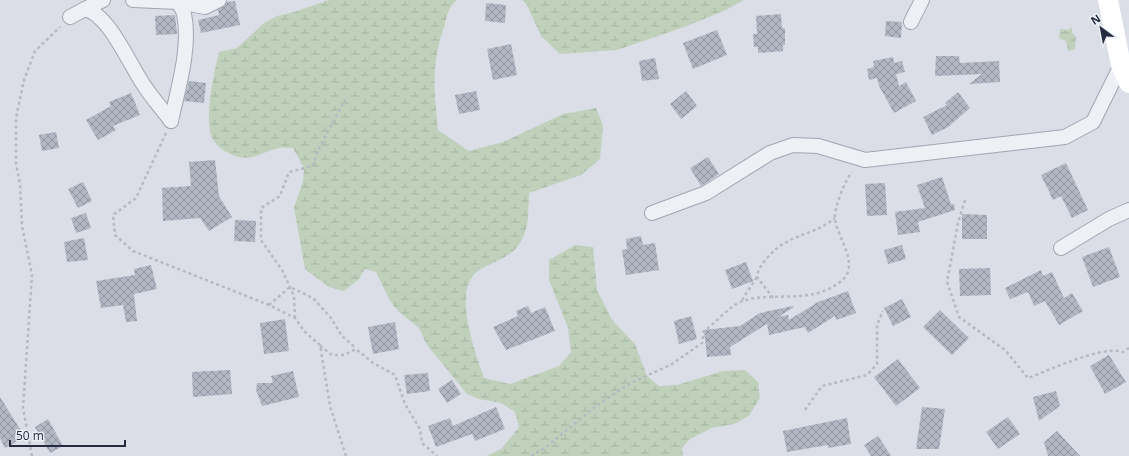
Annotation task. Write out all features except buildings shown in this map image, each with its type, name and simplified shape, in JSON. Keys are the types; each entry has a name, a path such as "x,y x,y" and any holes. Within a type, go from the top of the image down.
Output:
{"street":[{"path":"70,17 103,0"},
{"path":"133,0 177,1 205,7 220,0"},
{"path":"911,22 922,0"},
{"path":"1108,0 1122,65 1129,84"},
{"path":"171,121 183,64 186,28 184,12 177,1"},
{"path":"85,9 90,10 100,16 110,28 141,81 171,121"},
{"path":"652,213 706,193 770,153 794,145 818,146 864,160 1065,137 1094,122 1122,65"},
{"path":"1061,248 1109,219 1129,210"}],"path":[{"path":"32,456 22,408 32,274 22,226 20,184 16,164 16,118 24,80 35,51 70,17"},
{"path":"345,100 317,151 313,166 289,172 280,196 261,208 261,240 282,270 294,296 296,318 306,334 332,355 344,355 356,348"},
{"path":"171,121 136,198 112,215 115,235 134,251 269,305 296,318"},
{"path":"742,301 816,294 841,282 848,271 848,256 835,218 846,179 864,160"},
{"path":"965,200 958,223 947,282 958,317 1005,350 1028,378 1087,356 1115,349 1124,352 1129,348"},
{"path":"531,456 546,447 600,403 631,383 672,364 702,343 704,331 742,301 757,277 758,270 784,242 819,229 835,218"},
{"path":"757,277 773,298"},
{"path":"269,305 290,287"},
{"path":"290,287 313,298 331,318 342,336 373,363 395,375 405,404 420,429 422,443 437,456"},
{"path":"805,410 822,386 867,375 877,364 877,325 883,311"},
{"path":"320,346 330,406 346,456"}],"green space":[{"path":"329,0 457,0 448,12 437,54 435,66 435,102 438,130 469,151 503,142 563,114 596,108 603,125 600,159 581,175 529,193 527,225 520,243 506,256 478,271 470,280 466,292 468,323 471,339 484,378 510,384 559,366 571,352 568,328 549,280 549,260 575,245 593,247 597,290 612,320 635,344 647,376 659,386 677,385 723,371 745,370 758,382 760,398 749,416 734,424 712,428 690,439 682,448 683,456 486,456 501,449 519,427 515,412 501,403 479,399 467,394 427,345 419,328 398,311 390,301 376,272 365,269 359,279 344,291 329,287 305,269 294,208 303,181 304,168 293,148 277,148 253,157 244,158 235,156 224,150 212,138 209,108 212,83 219,52 237,48 264,23 277,16"},
{"path":"522,0 744,0 726,10 687,26 617,50 560,54 541,36 526,3"},
{"path":"1072,27 1072,32 1076,38 1075,49 1068,51 1066,41 1059,38 1060,29 1068,30"}]}
